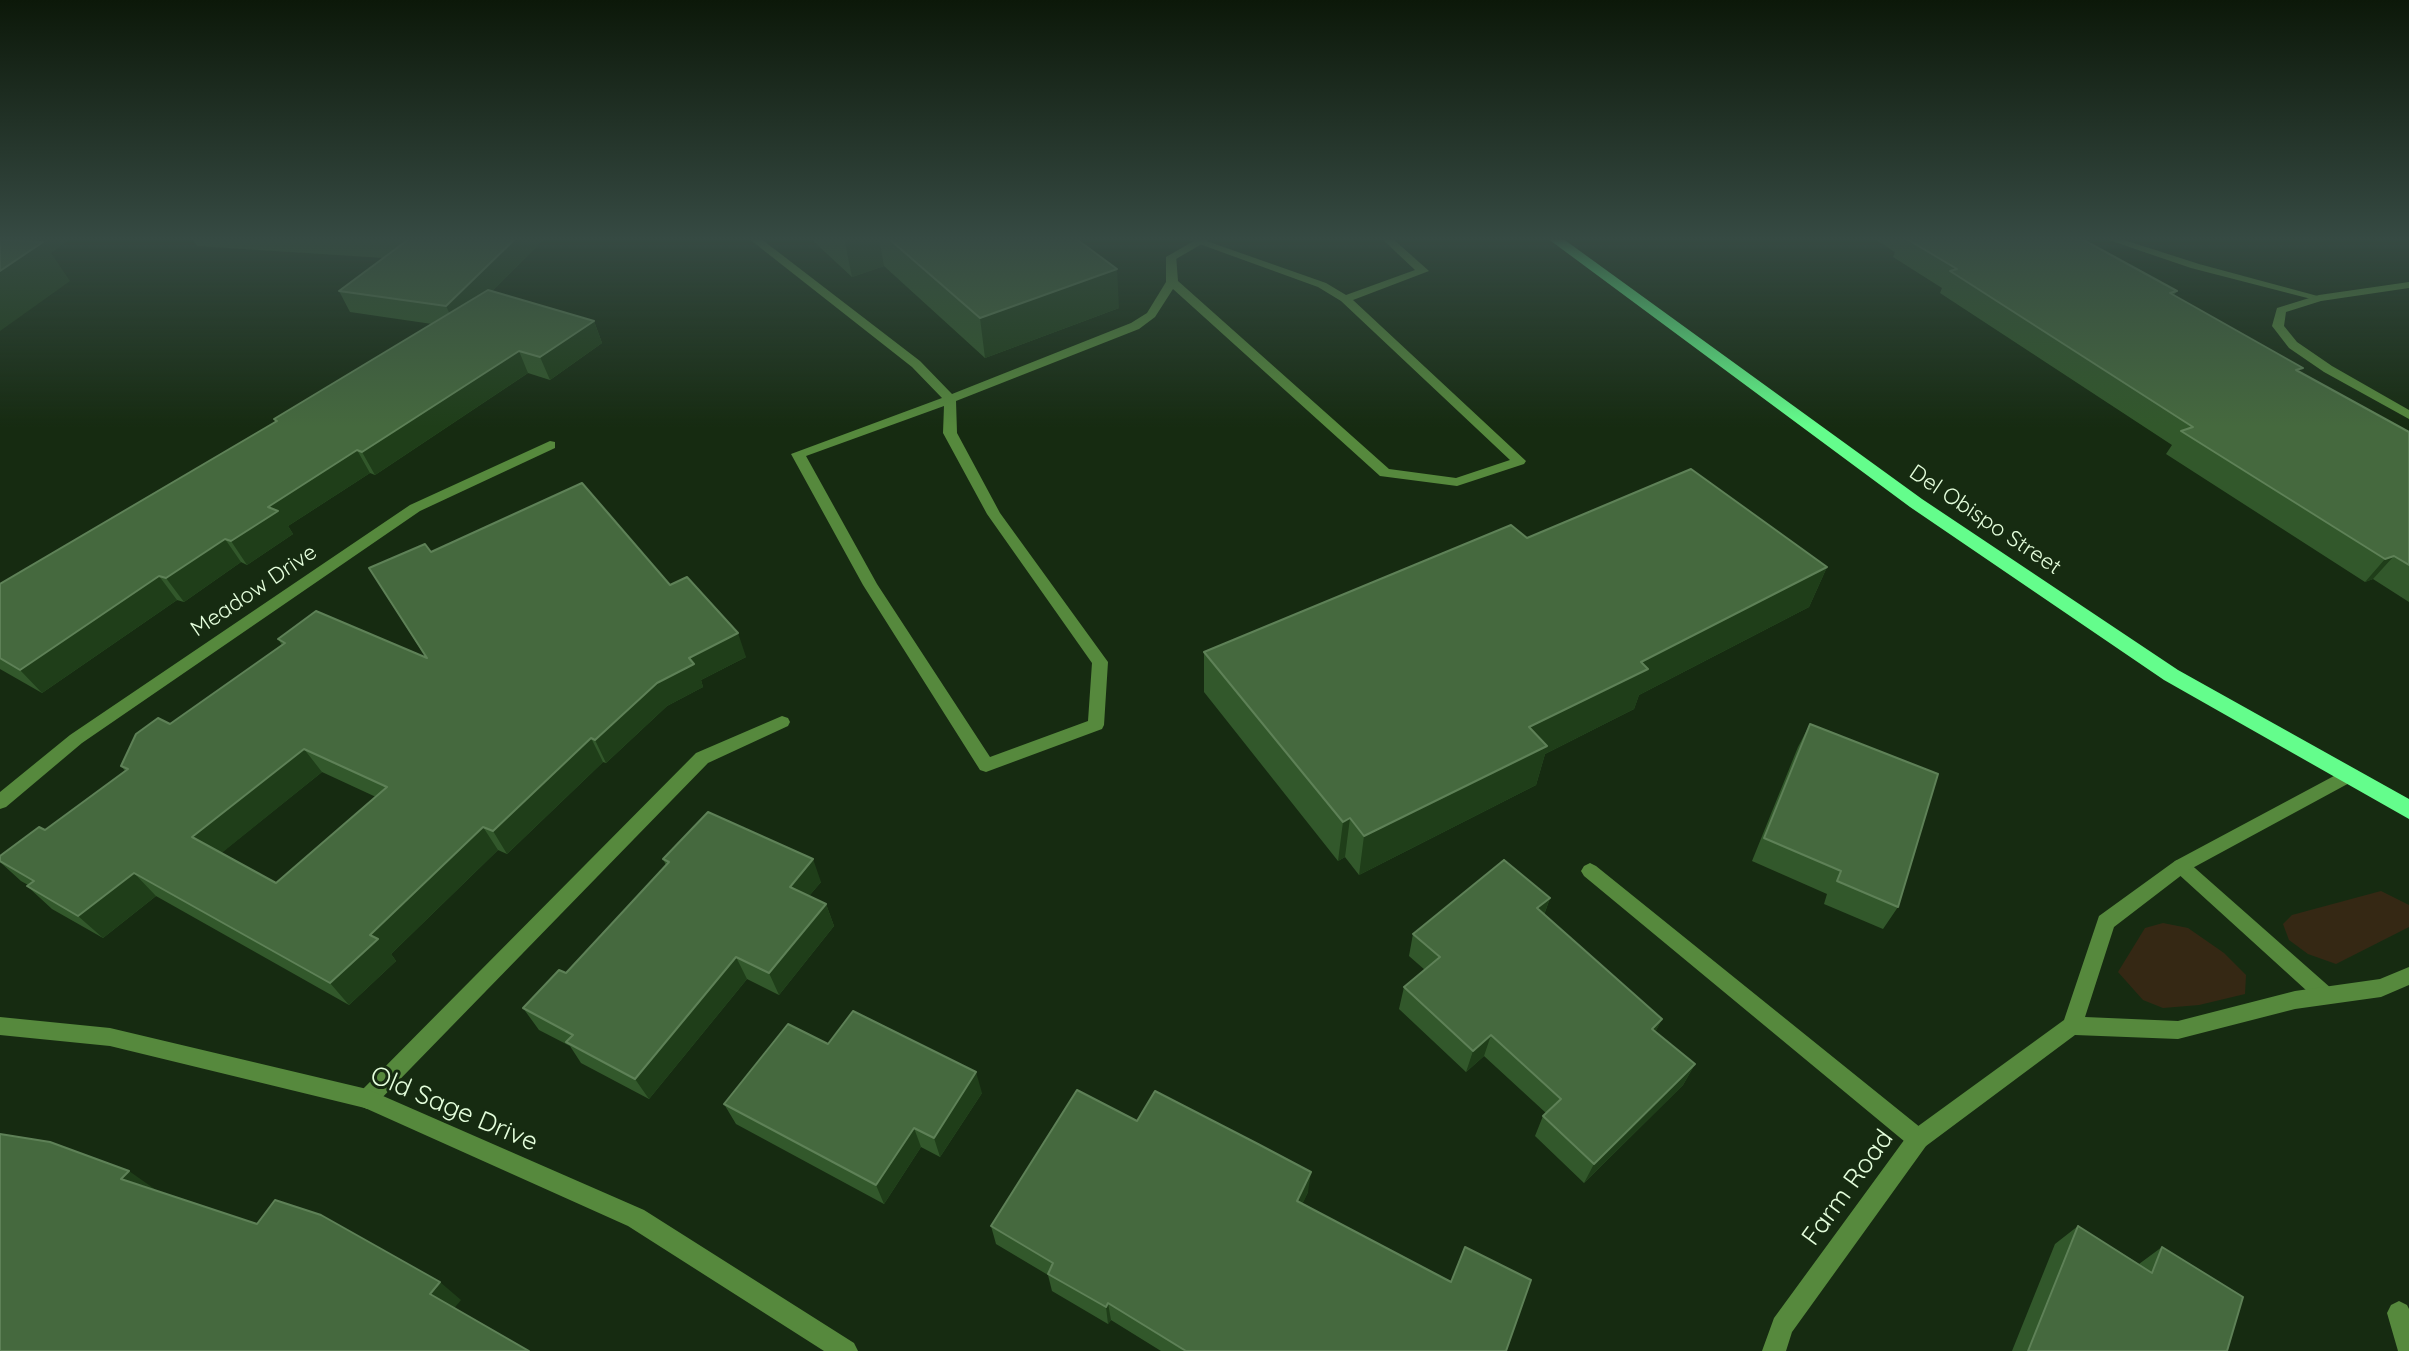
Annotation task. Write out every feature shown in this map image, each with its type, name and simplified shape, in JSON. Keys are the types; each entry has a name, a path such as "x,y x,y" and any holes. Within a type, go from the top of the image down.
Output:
{"main road":[{"name":"Del Obispo Street","path":"1640,301 1929,512 2171,675 2409,810"}],"street":[{"path":"835,301 916,364 950,399 950,433 994,514 1100,662 1096,725 986,765 870,585 798,454 950,399 1135,326 1151,315 1160,301"},
{"path":"1193,301 1385,473 1457,482 1519,461 1347,301"},
{"path":"2309,301 2281,310 2278,326 2293,345 2328,369 2409,415"},
{"name":"Meadow Drive","path":"0,802 76,739 415,508 550,445"},
{"path":"367,1099 702,758 782,722"},
{"path":"2347,776 2181,866 2106,922 2072,1026 2178,1030 2325,995 2381,988 2409,976"},
{"path":"2181,866 2325,995"},
{"path":"1590,871 1918,1139"},
{"name":"Old Sage Drive","path":"0,1026 110,1037 367,1099 636,1218 846,1351"},
{"name":"Farm Road","path":"1774,1351 1782,1326 1918,1139 2072,1026"},
{"path":"2399,1313 2409,1348"}],"shaded area":[{"path":"2381,891 2409,905 2409,927 2336,964 2308,954 2289,940 2283,924 2292,915"},
{"path":"2163,923 2188,928 2224,953 2246,975 2245,994 2199,1005 2163,1008 2143,1000 2118,972 2145,928"}],"building":[{"path":"411,301 451,301 446,306"},
{"path":"470,301 526,301 594,321 540,357 519,351 362,452 357,450 268,507 278,511 231,541 225,539 166,578 159,576 20,670 0,658 0,584 277,421 274,419"},
{"path":"961,301 1027,301 980,318"},
{"path":"1997,301 2184,301 2303,368 2296,370 2409,432 2409,565 2394,556 2385,559 2181,431 2193,427"},
{"path":"1691,469 1827,567 1641,662 1648,669 1529,727 1547,746 1364,836 1350,818 1343,822 1204,652 1511,525 1527,538"},
{"path":"582,483 670,585 687,577 738,633 689,658 694,664 657,683 595,740 591,738 493,831 483,827 370,935 378,939 330,983 134,873 78,916 27,886 34,881 0,861 0,856 39,827 45,830 128,769 121,766 136,734 158,718 170,724 285,643 278,639 316,611 427,658 369,568 425,544 431,552","holes":["304,749 387,787 276,883 192,837"]},
{"path":"1810,724 1938,774 1898,907 1837,881 1841,871 1764,838"},
{"path":"708,812 813,859 790,887 826,904 769,973 736,957 635,1079 566,1042 573,1035 523,1008 559,970 566,973 669,862 663,859"},
{"path":"1504,860 1550,898 1537,908 1662,1019 1652,1029 1695,1064 1594,1164 1543,1116 1561,1099 1491,1035 1473,1051 1404,987 1440,957 1413,934"},
{"path":"853,1011 976,1072 934,1138 914,1128 876,1185 724,1104 788,1024 828,1044"},
{"path":"1077,1090 1137,1121 1155,1091 1311,1172 1297,1201 1451,1282 1465,1247 1531,1280 1506,1351 1186,1351 1108,1303 1106,1307 1048,1274 1053,1263 991,1226"},
{"path":"0,1134 50,1142 129,1171 121,1179 257,1224 275,1200 321,1215 440,1282 430,1294 529,1351 0,1351"},
{"path":"2078,1226 2152,1273 2162,1247 2243,1297 2227,1351 2028,1351"}]}
